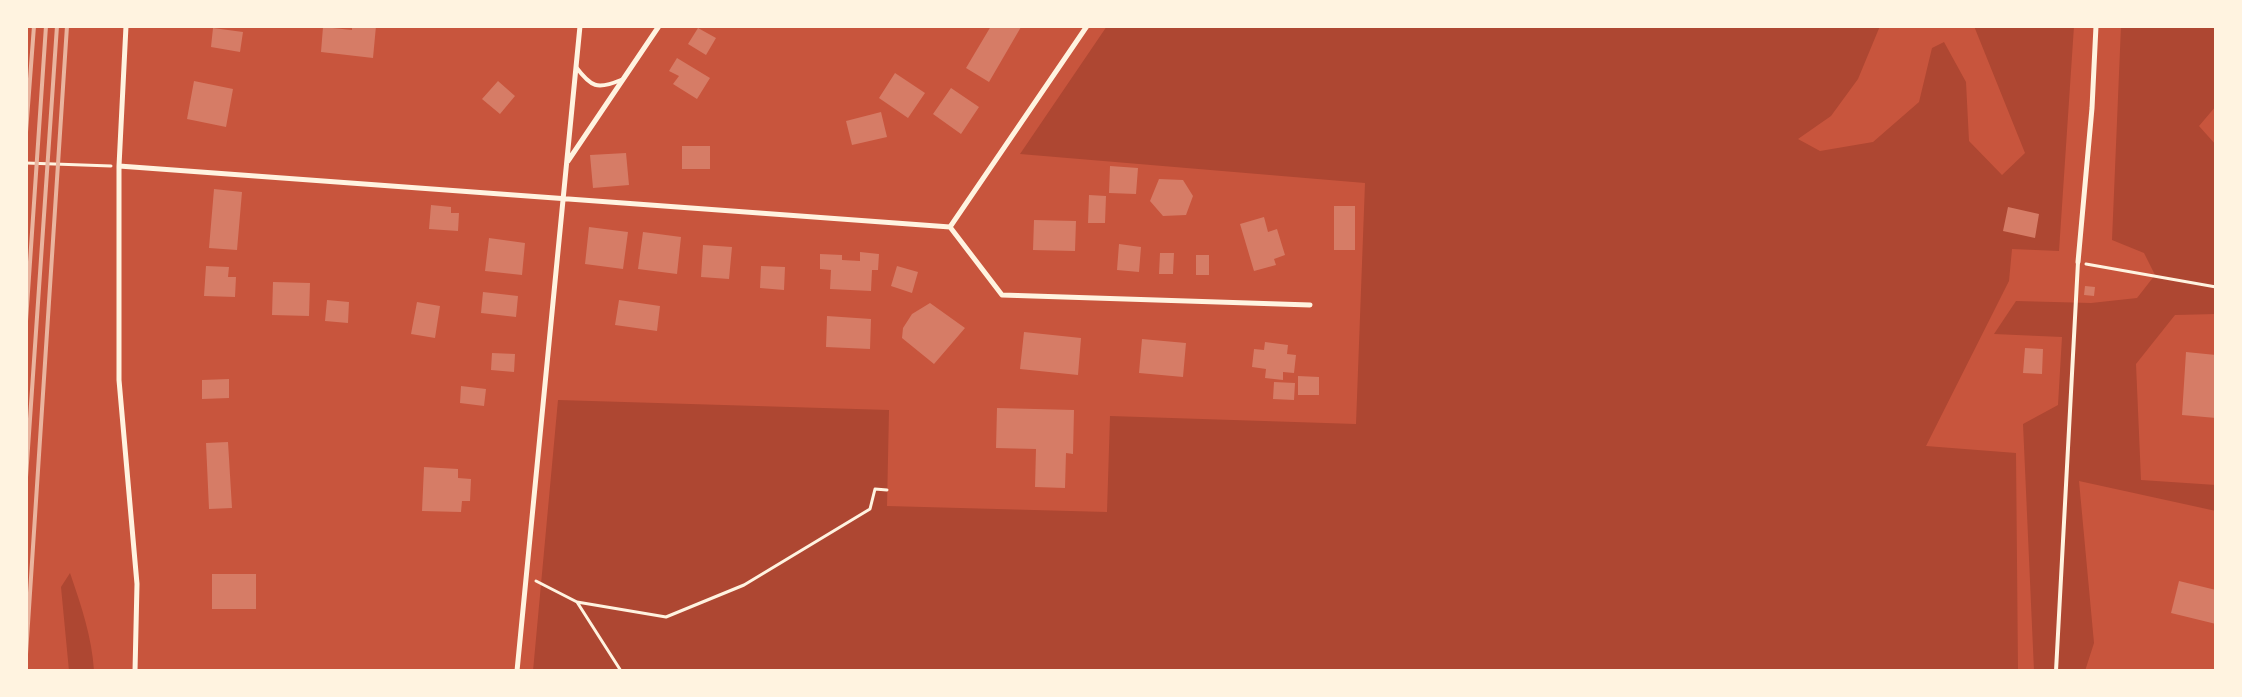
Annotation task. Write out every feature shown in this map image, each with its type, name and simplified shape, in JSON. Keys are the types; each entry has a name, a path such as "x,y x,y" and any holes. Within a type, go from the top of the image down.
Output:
{"street":[{"path":"126,26 119,166 119,380 137,584 135,671"},
{"path":"517,671 580,26"},
{"path":"566,163 659,26"},
{"path":"950,227 1087,26"},
{"path":"2078,262 2092,108 2096,26"},
{"path":"119,166 950,227 1002,295 1310,305"}],"lane":[{"path":"576,67 585,79 595,86 606,86 621,80"},
{"path":"2056,671 2078,262"}],"path":[{"path":"26,163 119,166"},
{"path":"2078,262 2216,287"},
{"path":"526,576 577,602 666,617 744,585 870,509 875,489 887,490"},
{"path":"577,602 622,671"}],"shaded area":[{"path":"1107,26 1880,26 1858,79 1831,116 1798,139 1820,151 1873,142 1919,102 1932,48 1944,42 1966,82 1969,141 2002,175 2025,153 1974,26 2074,26 2059,251 2012,249 2009,281 1926,446 2016,453 2018,671 533,671 558,400 889,410 887,506 1107,512 1110,416 1356,424 1365,183 1020,154"},
{"path":"2121,26 2216,26 2216,106 2199,126 2216,145 2216,314 2175,315 2136,364 2141,480 2216,485 2216,511 2079,481 2094,643 2085,671 2034,671 2023,424 2058,405 2062,337 1994,334 2016,301 2091,303 2137,298 2155,275 2144,253 2112,240"},
{"path":"70,573 88,633 94,671 69,671 61,587"}],"building":[{"path":"352,26 376,26 373,58 321,52 323,27 352,30"},
{"path":"991,26 1021,27 989,82 966,68"},
{"path":"213,28 243,32 240,52 211,47"},
{"path":"698,28 716,38 706,55 688,44"},
{"path":"677,58 710,78 697,99 673,84 679,76 669,71"},
{"path":"895,73 925,93 908,118 879,98"},
{"path":"194,81 233,89 226,127 187,119"},
{"path":"498,81 515,96 500,114 482,99"},
{"path":"951,88 979,107 961,134 933,114"},
{"path":"881,112 887,137 852,145 846,121"},
{"path":"682,146 710,146 710,169 682,169"},
{"path":"626,153 629,185 593,188 590,155"},
{"path":"1110,166 1138,168 1136,194 1109,193"},
{"path":"1159,179 1183,180 1193,196 1186,215 1163,216 1150,201"},
{"path":"214,189 242,192 237,250 209,248"},
{"path":"1089,195 1106,196 1105,223 1088,223"},
{"path":"431,205 451,207 451,213 459,213 458,231 429,229"},
{"path":"1334,206 1355,206 1355,250 1334,250"},
{"path":"2008,207 2039,214 2035,238 2003,231"},
{"path":"1264,217 1268,232 1277,229 1285,255 1274,259 1276,265 1254,271 1240,224"},
{"path":"1034,220 1076,221 1075,251 1033,250"},
{"path":"589,227 628,232 623,269 585,264"},
{"path":"643,232 681,237 677,274 638,269"},
{"path":"489,238 525,243 522,275 485,271"},
{"path":"1119,244 1141,247 1139,272 1117,270"},
{"path":"703,245 732,247 729,279 701,277"},
{"path":"860,252 879,254 878,270 872,270 871,291 830,289 831,270 820,269 820,254 842,255 842,260 860,261"},
{"path":"1160,253 1174,253 1173,274 1159,274"},
{"path":"1196,255 1209,255 1209,275 1196,275"},
{"path":"206,266 229,267 228,277 236,277 235,297 204,296"},
{"path":"761,266 785,267 784,290 760,288"},
{"path":"897,266 918,272 912,293 891,286"},
{"path":"273,282 310,283 309,316 272,315"},
{"path":"2085,286 2095,287 2094,296 2084,295"},
{"path":"483,292 518,296 516,317 481,313"},
{"path":"327,300 349,302 348,323 325,321"},
{"path":"619,300 660,306 657,331 615,325"},
{"path":"417,302 440,306 435,338 411,334"},
{"path":"930,303 965,328 934,364 902,338 903,328 912,314"},
{"path":"827,316 871,319 870,349 826,347"},
{"path":"1024,332 1081,338 1078,375 1020,369"},
{"path":"1142,339 1186,343 1183,377 1139,373"},
{"path":"1265,342 1288,345 1287,354 1296,355 1294,373 1283,372 1283,380 1265,378 1266,369 1252,367 1254,349 1264,350"},
{"path":"2025,348 2043,349 2042,374 2023,373"},
{"path":"2186,352 2216,355 2216,418 2182,415"},
{"path":"492,353 515,354 514,372 491,370"},
{"path":"1298,376 1319,377 1319,395 1298,395"},
{"path":"229,379 229,398 202,399 202,380"},
{"path":"1274,382 1295,383 1294,400 1273,399"},
{"path":"461,386 486,389 484,406 460,403"},
{"path":"997,408 1074,410 1073,454 1066,453 1065,488 1035,487 1036,449 996,448"},
{"path":"228,442 232,508 209,509 206,443"},
{"path":"424,467 458,469 458,478 471,479 470,501 462,501 461,512 422,511"},
{"path":"212,574 256,574 256,609 212,609"},
{"path":"2179,581 2216,590 2216,624 2171,613"}],"railway":[{"path":"26,132 34,26"},
{"path":"26,321 46,26"},
{"path":"26,477 57,26"},
{"path":"26,654 67,26"}]}
